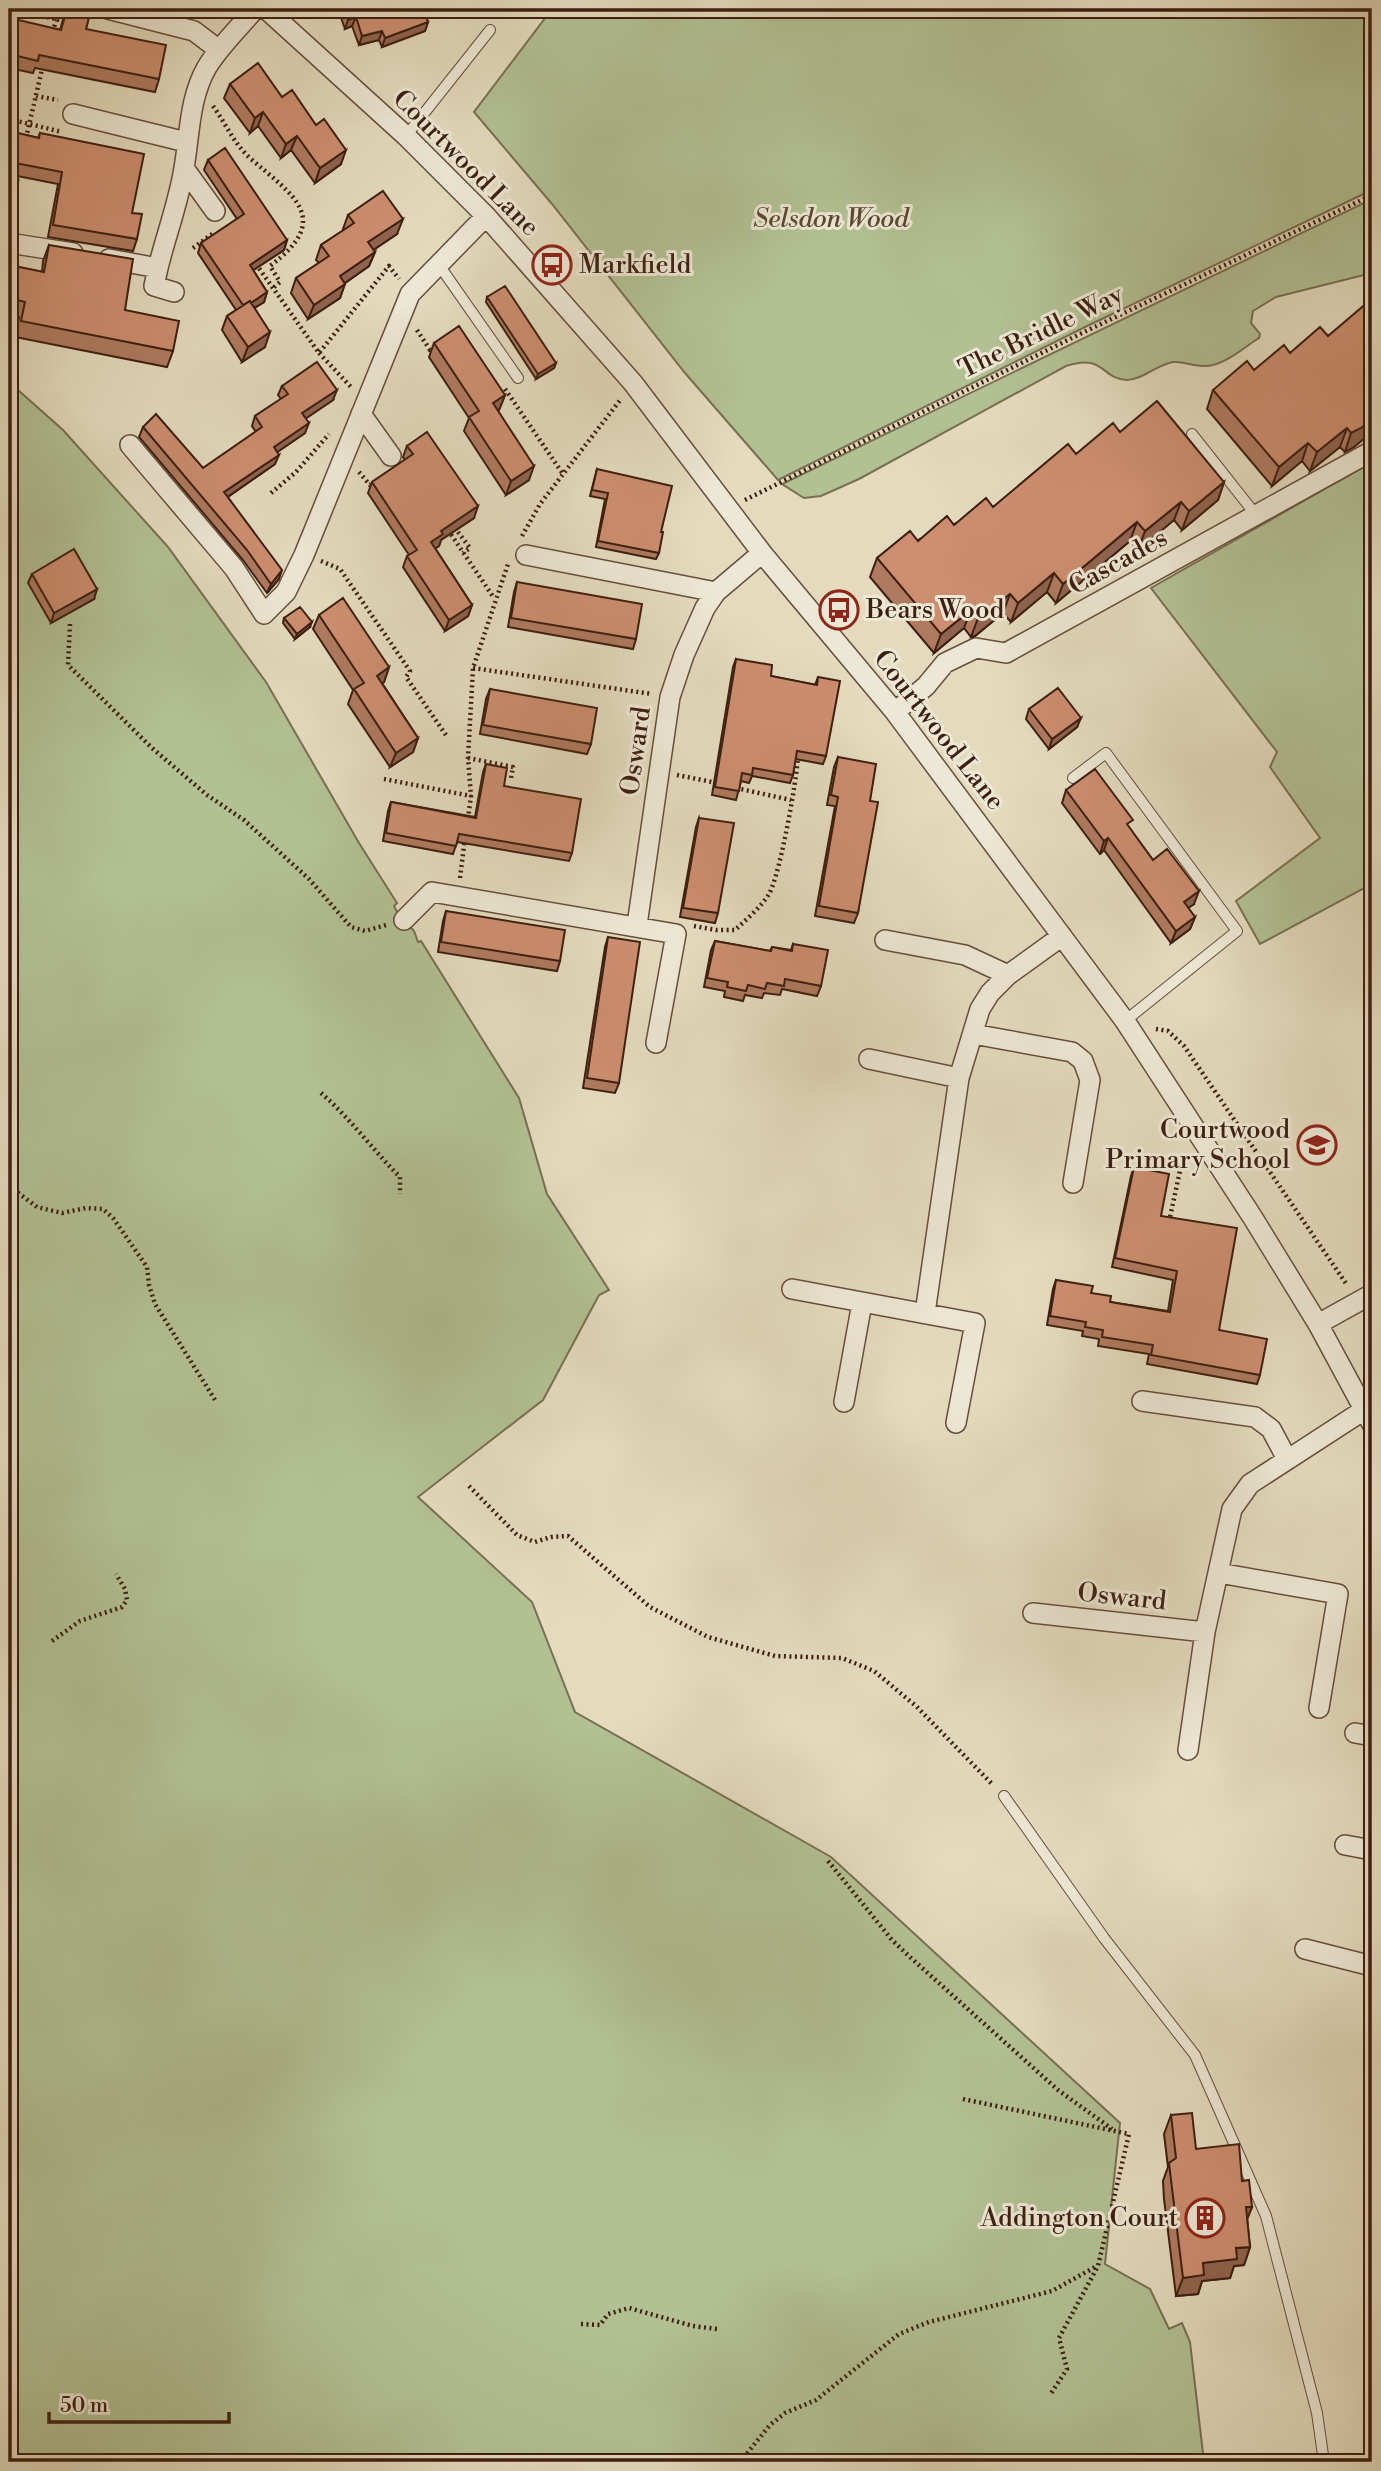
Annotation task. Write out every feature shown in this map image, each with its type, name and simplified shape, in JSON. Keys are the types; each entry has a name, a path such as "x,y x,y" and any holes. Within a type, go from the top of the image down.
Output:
{"street":[{"path":"108,9 194,31 219,50"},
{"path":"174,292 154,286 184,168 195,94 206,69 219,50 255,9"},
{"name":"Courtwood Lane","path":"266,9 406,136 486,216 633,383 762,553 895,712 1125,1021 1318,1324 1368,1417"},
{"path":"73,114 186,142"},
{"path":"184,168 217,220"},
{"path":"130,445 234,568 264,614 286,592 304,555 407,301 486,216"},
{"path":"12,234 158,268"},
{"path":"363,409 391,456"},
{"name":"Cascades","path":"895,712 926,686 944,663 976,648 1006,653 1372,451"},
{"path":"520,552 716,592"},
{"name":"Osward","path":"638,925 670,697 684,655 705,608 716,592 762,553"},
{"path":"404,920 432,892 638,925 676,934 656,1043"},
{"path":"925,1313 959,1078 980,1009 990,993 1008,975 1062,936"},
{"path":"885,940 965,955 1008,975"},
{"path":"973,1034 1072,1052 1083,1061 1090,1080 1073,1183"},
{"path":"869,1059 959,1078"},
{"path":"792,1289 975,1323 956,1423"},
{"path":"1318,1324 1364,1290"},
{"path":"844,1402 862,1303"},
{"path":"1142,1401 1255,1417 1271,1429 1287,1459"},
{"path":"1188,1750 1205,1632 1232,1509 1250,1484 1287,1459 1368,1417"},
{"path":"1219,1573 1338,1594 1319,1708"},
{"name":"Osward","path":"1033,1613 1205,1632"},
{"path":"1345,1845 1372,1850"},
{"path":"1305,1949 1372,1965"}],"lane":[{"path":"406,136 491,30"},
{"path":"439,265 518,378"},
{"path":"1192,434 1256,516"},
{"path":"1073,778 1106,753 1237,931 1125,1021"},
{"path":"1004,1796 1104,1938 1195,2055 1266,2216 1317,2413 1324,2462"}],"path":[{"path":"9,10 58,19 51,37"},
{"path":"24,149 44,58"},
{"path":"195,94 209,100 239,146 291,194 303,215 300,237 284,256 270,267 280,282 273,288"},
{"path":"12,234 21,162"},
{"name":"The Bridle Way","path":"729,509 1070,339 1372,195"},
{"path":"193,248 217,220"},
{"path":"250,256 319,353 363,409"},
{"path":"319,353 389,266 430,350 441,343"},
{"path":"498,380 563,474"},
{"path":"468,821 471,796 468,758 473,668 495,599 520,552 540,504 633,383"},
{"path":"271,493 296,472 334,429"},
{"path":"345,453 370,485 381,478"},
{"path":"440,519 495,599"},
{"path":"458,531 470,548 463,553"},
{"path":"304,555 340,569 410,671 406,677 448,738"},
{"path":"69,624 68,665 152,748 206,795 244,820 309,879 351,927 365,931 404,920"},
{"path":"473,668 670,697"},
{"path":"676,934 687,925 735,930 769,893 776,872 799,756 789,749"},
{"path":"468,758 513,767 511,778"},
{"path":"660,771 791,800"},
{"path":"384,779 471,796"},
{"path":"457,896 466,834"},
{"path":"1125,1021 1168,1031 1184,1046 1341,1278 1350,1289 1364,1290"},
{"path":"321,1093 400,1177 400,1194"},
{"path":"1167,1234 1191,1122"},
{"path":"9,1186 37,1208 62,1213 86,1208 103,1209 113,1218 147,1267 155,1304 215,1400"},
{"path":"469,1486 517,1535 535,1542 568,1536 650,1607 708,1637 775,1656 842,1658 874,1671 916,1706 1004,1796"},
{"path":"52,1641 80,1621 122,1607 127,1600 125,1589 116,1574"},
{"path":"828,1861 892,1940 911,1958 1058,2090 1116,2132"},
{"path":"963,2099 1129,2134 1098,2266 1059,2338 1066,2369 1050,2395"},
{"path":"740,2462 771,2424 785,2413 816,2400 899,2334 929,2322 1052,2291 1098,2266"},
{"path":"581,2324 600,2325 608,2314 629,2308 694,2326 717,2329"}],"green space":[{"name":"Selsdon Wood","path":"552,9 1372,9 1372,190 1083,328 778,480 685,373 552,204 474,112"},
{"path":"1372,199 1372,273 1276,297 1253,311 1251,323 1260,334 1259,338 1227,359 1206,366 1173,362 1127,380 1112,376 1095,364 1078,363 1066,366 859,479 821,496 804,498 782,484"},
{"path":"9,382 63,430 168,547 266,682 397,903 394,906 396,910 414,931 418,942 421,941 519,1098 547,1194 609,1290 599,1295 543,1400 418,1497 532,1602 575,1712 831,1857 1120,2123 1105,2264 1150,2289 1169,2329 1182,2323 1190,2342 1204,2462 9,2462"},
{"path":"1372,462 1372,884 1260,944 1236,901 1320,838 1270,767 1277,752 1151,588"}],"building":[{"path":"67,9 91,9 86,29 166,45 159,79 39,55 38,61 9,54 10,18 61,30"},
{"path":"344,9 423,9 428,22 385,38 382,31 362,36 356,17 348,20"},
{"path":"258,63 282,97 292,90 316,125 324,119 346,150 320,168 297,136 286,144 263,112 255,118 230,84"},
{"path":"9,131 39,138 40,133 144,154 132,213 142,214 137,239 53,225 62,172 15,163 14,169 9,167"},
{"path":"225,148 287,240 250,265 267,292 243,305 201,243 244,214 208,160"},
{"path":"383,191 403,219 368,242 375,252 340,276 345,284 314,305 296,278 329,256 321,245 354,223 348,215"},
{"path":"49,245 133,259 125,310 179,321 173,351 21,321 25,302 9,298 9,265 44,272"},
{"path":"505,286 556,363 538,374 487,297"},
{"path":"250,301 270,332 248,347 227,316"},
{"path":"1368,302 1372,307 1372,419 1351,433 1347,428 1317,452 1308,443 1279,467 1213,390 1247,361 1254,370 1284,345 1290,353 1320,327 1328,336"},
{"path":"459,326 505,395 493,403 534,466 511,481 469,417 479,411 434,343"},
{"path":"317,362 337,390 302,413 309,423 274,447 279,455 224,492 282,570 271,584 247,550 143,427 156,414 203,468 262,427 255,416 288,394 282,386"},
{"path":"1157,401 1224,482 1189,511 1181,502 1145,531 1137,522 1063,584 1054,573 1018,603 1010,594 982,617 978,618 971,610 941,634 877,558 910,531 918,541 947,516 954,525 986,498 993,507 1068,444 1076,454 1113,423 1120,432"},
{"path":"427,432 478,506 441,531 443,534 431,542 472,605 449,620 407,556 417,550 372,482 413,454 407,446"},
{"path":"597,469 672,486 659,553 598,541 608,493 592,490"},
{"path":"74,549 97,589 54,613 32,574"},
{"path":"517,582 642,604 636,639 511,618"},
{"path":"343,598 389,667 377,676 418,738 396,753 354,689 364,683 319,615"},
{"path":"300,607 312,622 297,634 284,618"},
{"path":"736,659 772,665 771,676 817,685 818,677 840,681 826,756 797,751 793,775 753,768 752,775 742,773 739,791 715,787"},
{"path":"1058,688 1081,718 1052,739 1029,709"},
{"path":"490,689 597,708 591,744 483,725"},
{"path":"838,757 876,764 870,801 878,802 858,913 819,906 838,797 831,795"},
{"path":"486,764 507,768 504,786 581,799 572,853 459,834 456,846 386,833 391,802 476,818"},
{"path":"1095,769 1133,820 1127,824 1153,860 1167,849 1199,891 1184,902 1195,917 1176,931 1108,838 1104,841 1066,790"},
{"path":"699,818 734,823 718,913 683,908"},
{"path":"446,911 565,930 560,961 441,942"},
{"path":"608,937 640,942 619,1083 587,1078"},
{"path":"715,941 771,951 772,947 792,951 793,944 828,950 821,986 785,979 784,986 767,983 765,989 748,985 746,991 727,987 728,982 707,978"},
{"path":"1134,1167 1169,1174 1161,1216 1237,1228 1219,1330 1267,1339 1260,1375 1151,1355 1153,1345 1102,1337 1103,1330 1085,1327 1086,1322 1050,1316 1056,1280 1093,1286 1091,1293 1111,1296 1110,1302 1170,1312 1177,1271 1115,1258"},
{"name":"Addington Court","path":"1192,2113 1196,2149 1239,2144 1242,2181 1249,2180 1252,2207 1246,2207 1250,2247 1236,2248 1237,2259 1203,2263 1204,2275 1183,2278 1169,2163 1176,2158 1171,2115"}],"place":[{"name":"Markfield","path":"552,265"},
{"name":"Bears Wood","path":"839,610"},
{"name":"Courtwood Primary School","path":"1317,1145"},
{"name":"Addington Court","path":"1205,2218"}]}
